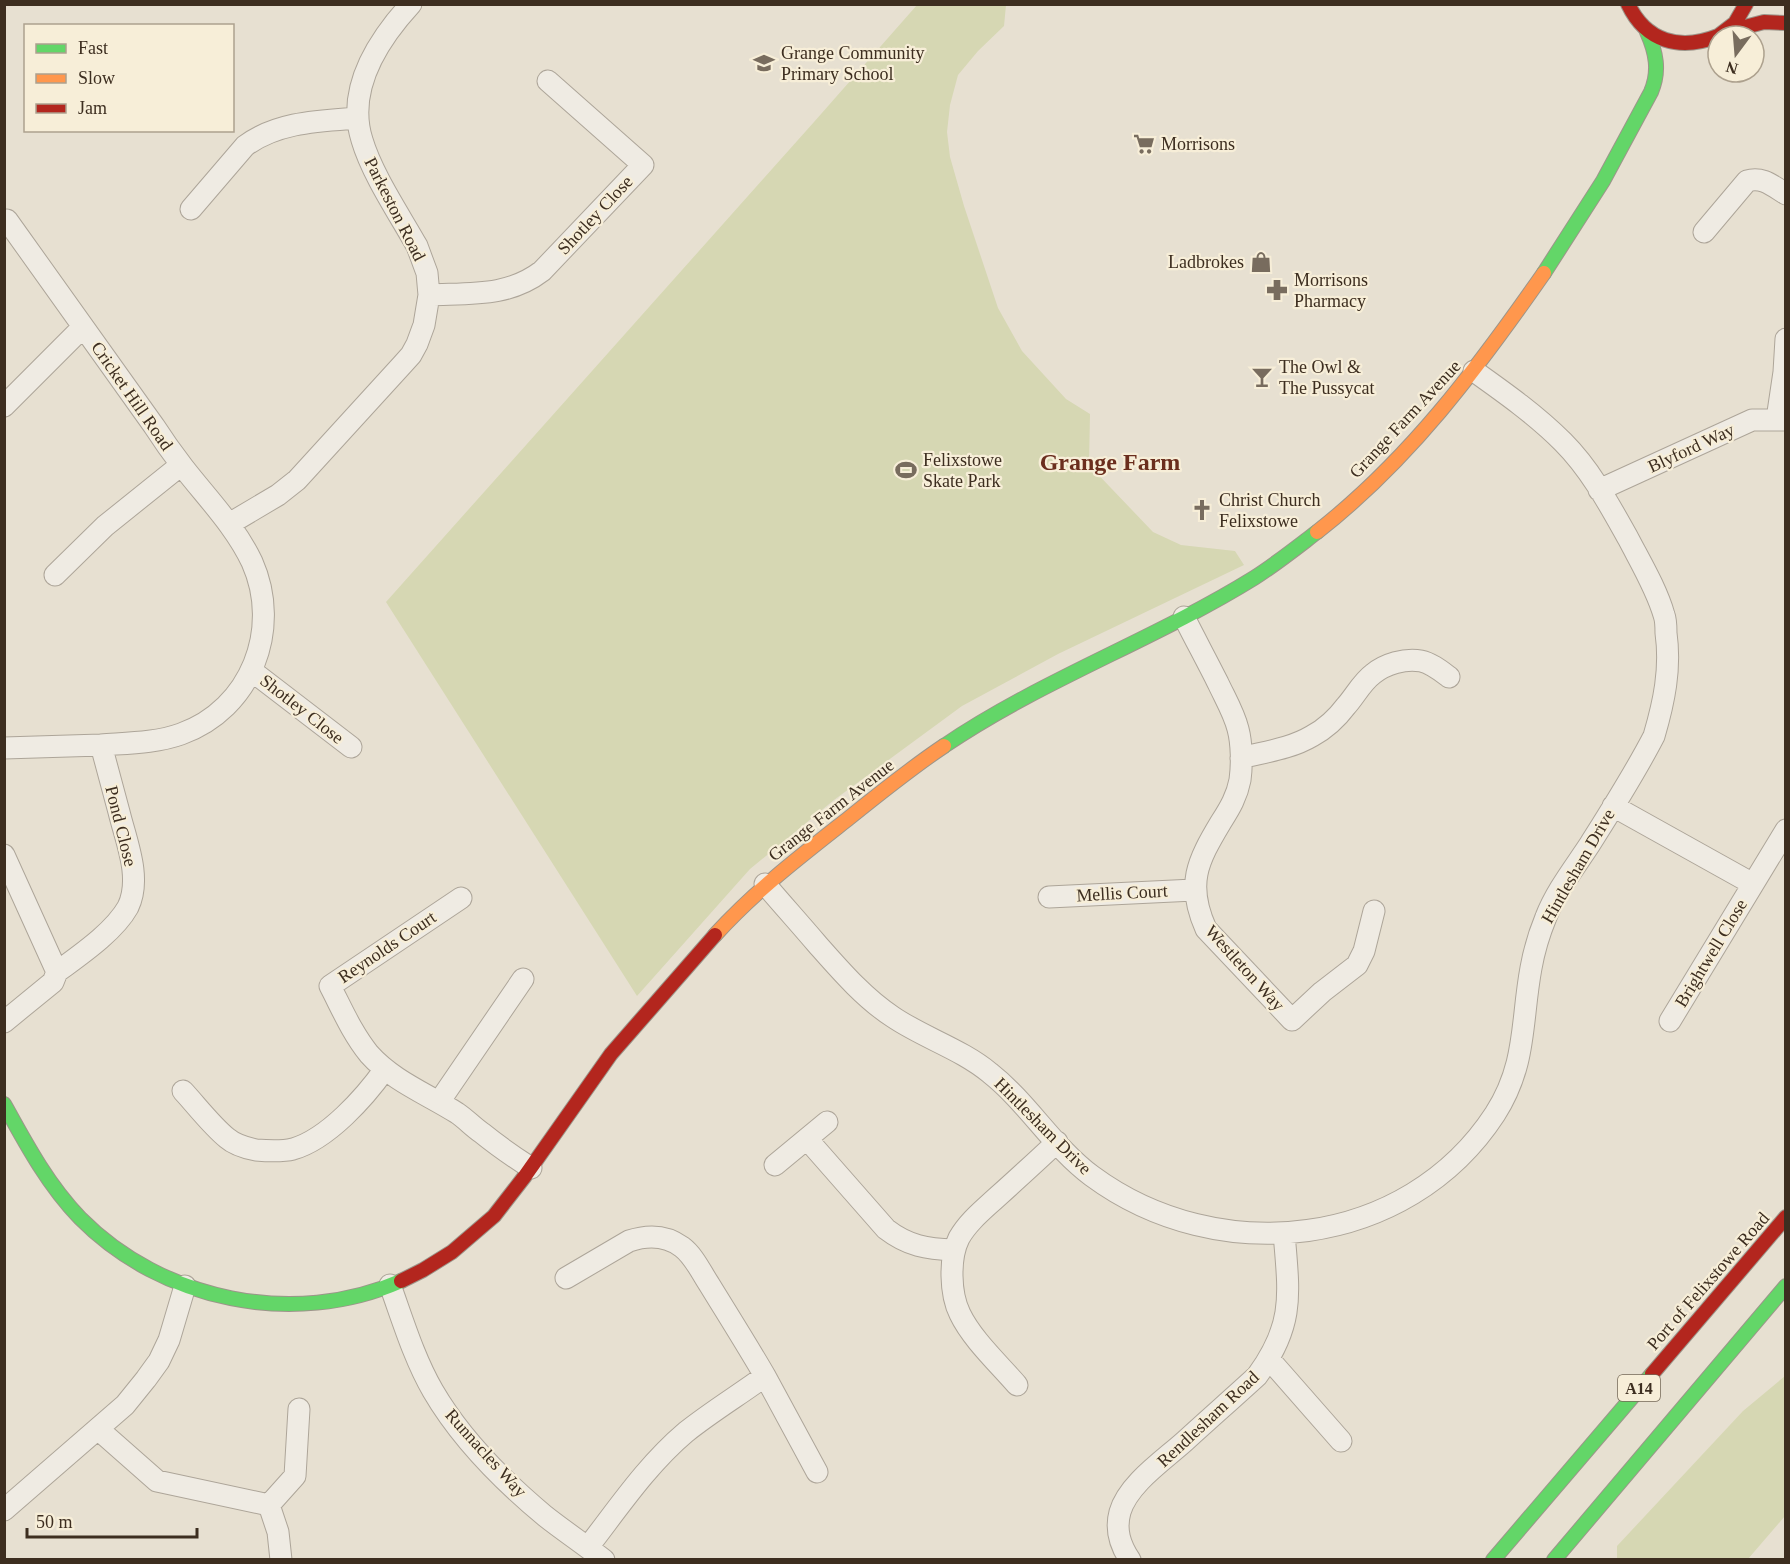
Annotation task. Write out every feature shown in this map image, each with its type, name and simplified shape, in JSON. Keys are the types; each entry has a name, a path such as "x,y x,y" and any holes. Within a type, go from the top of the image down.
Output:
{"main road":[{"path":"1628,4 1630,12 1647,32 1666,41 1688,45 1706,40"},
{"path":"1731,24 1740,16 1746,4"},
{"path":"1757,24 1785,23"},
{"name":"Grange Farm Avenue","path":"4,1104 30,1152 80,1218 104,1240 135,1262 160,1276 186,1286 210,1294 251,1302 295,1305 340,1301 390,1285 437,1263 476,1233 508,1199 615,1049 708,944 765,884 889,786 964,733 1023,698 1184,617 1265,571 1318,531 1393,464 1474,371 1521,306 1623,148 1655,81 1656,49 1647,32"},
{"path":"1690,54 1706,44"},
{"name":"Grange Farm Avenue","path":"1655,81 1673,68"},
{"name":"Port of Felixstowe Road","path":"1493,1560 1785,1217"},
{"name":"A14","path":"1554,1560 1785,1286"}],"street":[{"name":"Parkeston Road","path":"229,524 287,489 411,355 417,344 429,295 429,283 423,260 368,156 361,138 358,118 360,91 369,64 380,42 411,4"},
{"name":"Shotley Close","path":"429,295 497,292 526,283 550,264 643,165 548,81"},
{"path":"191,209 245,146 254,139 291,126 358,118"},
{"path":"1704,232 1747,180 1762,179 1785,194"},
{"name":"Cricket Hill Road","path":"6,220 181,465 229,524 252,562 262,597 261,648 252,671 223,709 183,733 158,740 101,745"},
{"name":"Cricket Hill Road","path":"4,406 83,327"},
{"path":"1781,419 1785,339"},
{"name":"Hintlesham Drive","path":"765,884 857,988 881,1009 896,1020 965,1055 986,1070 1004,1084 1073,1161 1092,1177 1133,1202 1209,1228 1260,1234 1284,1233 1341,1224 1367,1216 1407,1198 1430,1183 1469,1147 1505,1096 1523,1041 1531,968 1535,947 1547,914 1654,736 1667,684 1669,656 1664,615 1641,562 1617,517 1584,466 1564,443 1515,400 1474,371"},
{"name":"Blyford Way","path":"1599,490 1752,420 1781,419"},
{"name":"Cricket Hill Road","path":"55,575 105,526 181,465"},
{"name":"Westleton Way","path":"1184,617 1230,707 1238,730 1240,758 1240,779 1233,803 1203,854 1197,872 1194,890 1198,911 1206,929 1292,1020 1322,992 1357,965 1364,951 1374,911"},
{"path":"1240,758 1295,745 1312,736 1345,708 1371,674 1387,665 1422,661 1449,677"},
{"name":"Shotley Close","path":"252,671 351,747"},
{"path":"4,748 101,745"},
{"name":"Pond Close","path":"4,1022 53,982 57,972 97,942 121,916 131,897 133,872 131,857 101,745"},
{"name":"Brightwell Close","path":"1613,806 1753,884"},
{"name":"Brightwell Close","path":"1670,1021 1785,830"},
{"path":"4,855 57,972"},
{"name":"Mellis Court","path":"1049,897 1194,890"},
{"name":"Reynolds Court","path":"461,898 330,986 362,1045 386,1069 406,1084 459,1115 531,1168"},
{"path":"439,1102 523,979"},
{"path":"183,1091 227,1138 238,1145 251,1149 280,1151 295,1148 340,1119 356,1105 386,1069"},
{"path":"776,1165 826,1122"},
{"path":"807,1139 886,1229 898,1238 922,1247 954,1250"},
{"path":"1017,1385 968,1328 958,1312 952,1266 954,1250 961,1236 974,1220 1057,1142"},
{"name":"Rendlesham Road","path":"1130,1560 1121,1547 1118,1533 1120,1511 1128,1496 1138,1482 1257,1376 1279,1341 1285,1322 1288,1297 1284,1233"},
{"path":"566,1278 629,1241 640,1238 663,1238 682,1247 697,1265 747,1345 818,1472"},
{"name":"Runnacles Way","path":"390,1285 412,1346 427,1378 446,1411 462,1432 527,1500 596,1553"},
{"path":"4,1510 125,1405 159,1361 186,1286"},
{"path":"1269,1359 1341,1441"},
{"path":"596,1553 637,1482 669,1449 705,1418 765,1376"},
{"path":"269,1504 295,1476 299,1409"},
{"path":"99,1429 157,1481 269,1504"},
{"path":"269,1504 278,1532 281,1560"}],"green space":[{"path":"917,5 1006,5 1004,26 978,51 958,75 950,105 947,132 950,157 964,206 998,308 1022,351 1066,399 1090,414 1089,465 1153,532 1181,545 1235,551 1244,565 1058,654 962,706 834,800 750,869 637,996 386,602"},
{"path":"1785,1376 1785,1516 1748,1559 1617,1559 1617,1546 1743,1411"}],"traffic: fast":[{"path":"1544,273 1603,181 1651,92 1656,62 1647,32"},
{"path":"944,746 981,722 1058,680 1216,600 1262,573 1317,532"},
{"path":"4,1104 38,1164 80,1218 113,1246 150,1269 189,1287 231,1298 274,1304 317,1303 360,1295 401,1281"},
{"path":"1554,1560 1786,1286"},
{"path":"1493,1560 1652,1374"}],"traffic: slow":[{"path":"1317,532 1382,475 1412,444 1467,378 1544,273"},
{"path":"715,935 763,888 797,859 944,746"}],"traffic: jam":[{"path":"1628,4 1635,17 1654,35 1678,42 1690,43 1706,39"},
{"path":"1734,24 1746,4"},
{"path":"1756,24 1786,23"},
{"path":"401,1281 452,1252 494,1216 611,1054 715,935"},
{"path":"1652,1374 1786,1217"}],"place":[{"name":"Grange Community Primary School","path":"764,63"},
{"name":"Morrisons","path":"1144,144"},
{"name":"Ladbrokes","path":"1261,262"},
{"name":"Morrisons Pharmacy","path":"1277,290"},
{"name":"The Owl & The Pussycat","path":"1262,377"},
{"name":"Felixstowe Skate Park","path":"906,470"},
{"name":"Christ Church Felixstowe","path":"1202,510"}],"district":[{"name":"Grange Farm","path":"1110,462"}]}
